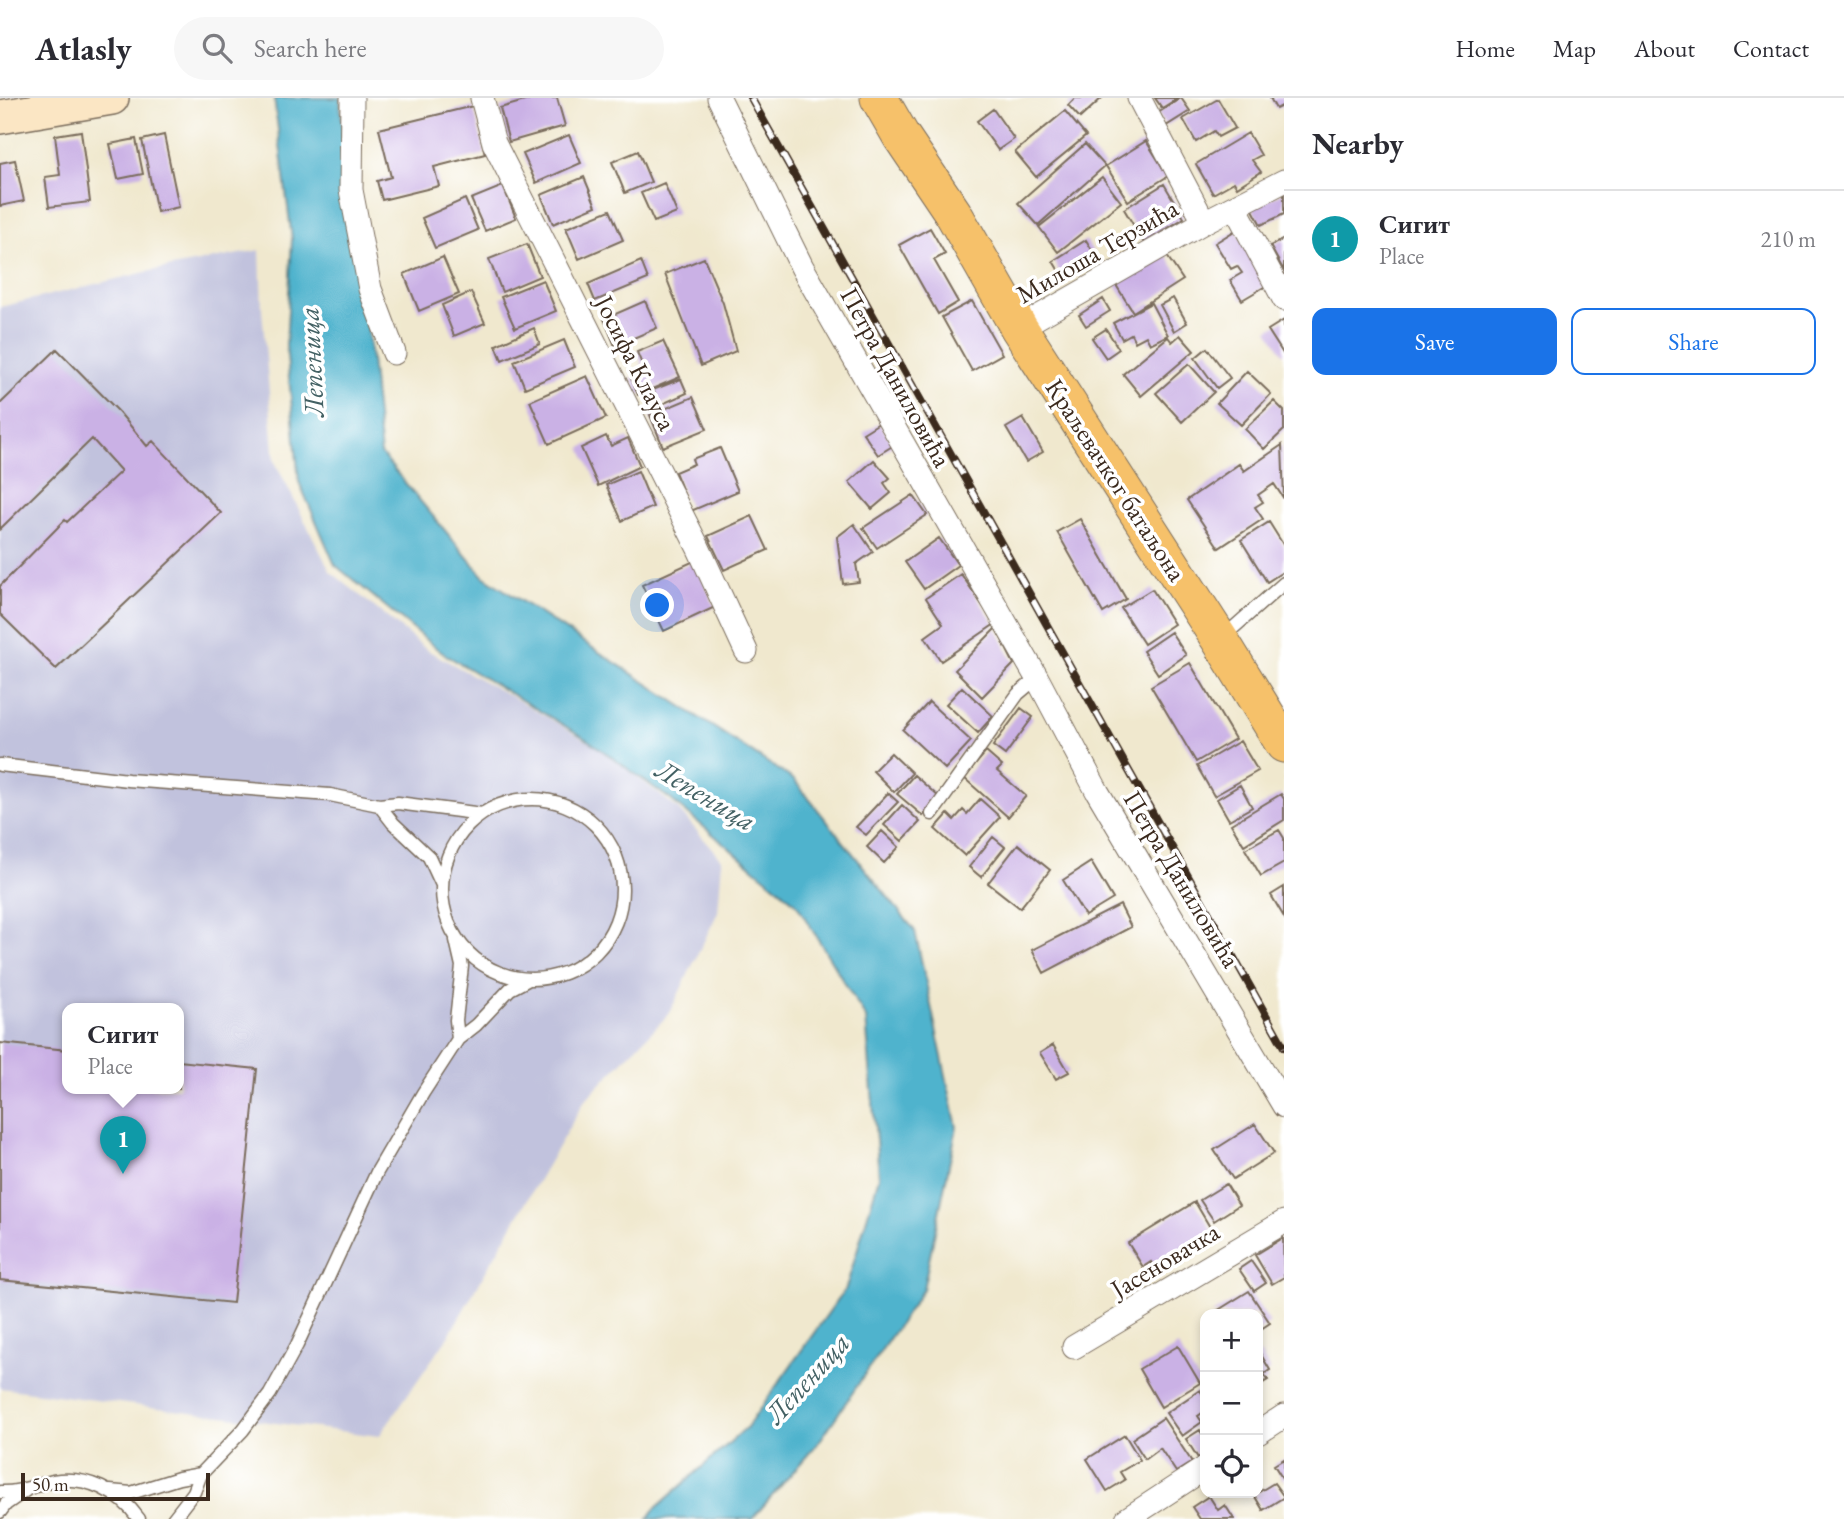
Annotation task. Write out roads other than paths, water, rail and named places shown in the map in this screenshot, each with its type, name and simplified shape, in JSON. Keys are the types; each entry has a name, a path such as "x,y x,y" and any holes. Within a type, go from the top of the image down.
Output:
{"main road":[{"name":"Краљевачког батаљона","path":"879,98 953,213 1019,328 1220,640 1278,720"},
{"name":"Краљевачког батаљона","path":"905,98 953,213"}],"street":[{"path":"0,117 112,98"},
{"path":"352,98 351,190 370,289 394,353"},
{"name":"Јосифа Клауса","path":"482,98 494,143 692,535 746,651"},
{"name":"Петра Даниловића","path":"719,98 802,267 1037,678 1097,791 1284,1106"},
{"name":"Милоша Терзића","path":"1139,98 1204,222"},
{"name":"Милоша Терзића","path":"1019,328 1204,222 1284,181"},
{"path":"1235,207 1284,299"},
{"name":"Јасеновачка","path":"1074,1347 1284,1222"},
{"path":"1263,1430 1284,1416"},
{"path":"1127,1519 1200,1471"}],"lane":[{"path":"1220,640 1284,583"},
{"path":"932,814 1018,694 1037,678"},
{"path":"0,765 128,780 330,795 379,805 398,803 482,814"},
{"path":"173,1519 194,1492 201,1474 243,1430 270,1394 297,1345 377,1172 423,1093 458,1040 476,1026 510,989 527,980 555,976 581,965 602,946 616,921 622,893 619,865 607,839 588,818 564,804 536,799 508,802 482,814 461,833 447,857 442,885 445,913 456,939 462,966 456,1020 458,1040"},
{"path":"379,805 393,823 429,857 442,885"},
{"path":"456,939 475,960 499,974 527,980"},
{"path":"0,1492 55,1481 83,1481 108,1490 131,1493 201,1474"},
{"path":"0,1512 6,1504 29,1488"},
{"path":"108,1490 130,1507 139,1519"}],"water":[{"name":"Лепеница","path":"274,98 340,98 345,164 363,284 381,454 483,576 794,780 915,931 957,1127 923,1289 819,1442 752,1519 648,1519 655,1509 747,1427 846,1288 879,1177 866,1018 796,903 670,799 585,738 441,652 335,565 299,482 286,346 292,239"}],"railway":[{"path":"751,98 1284,1047"}],"place":[{"name":"Сигит","path":"123,1174"}]}
